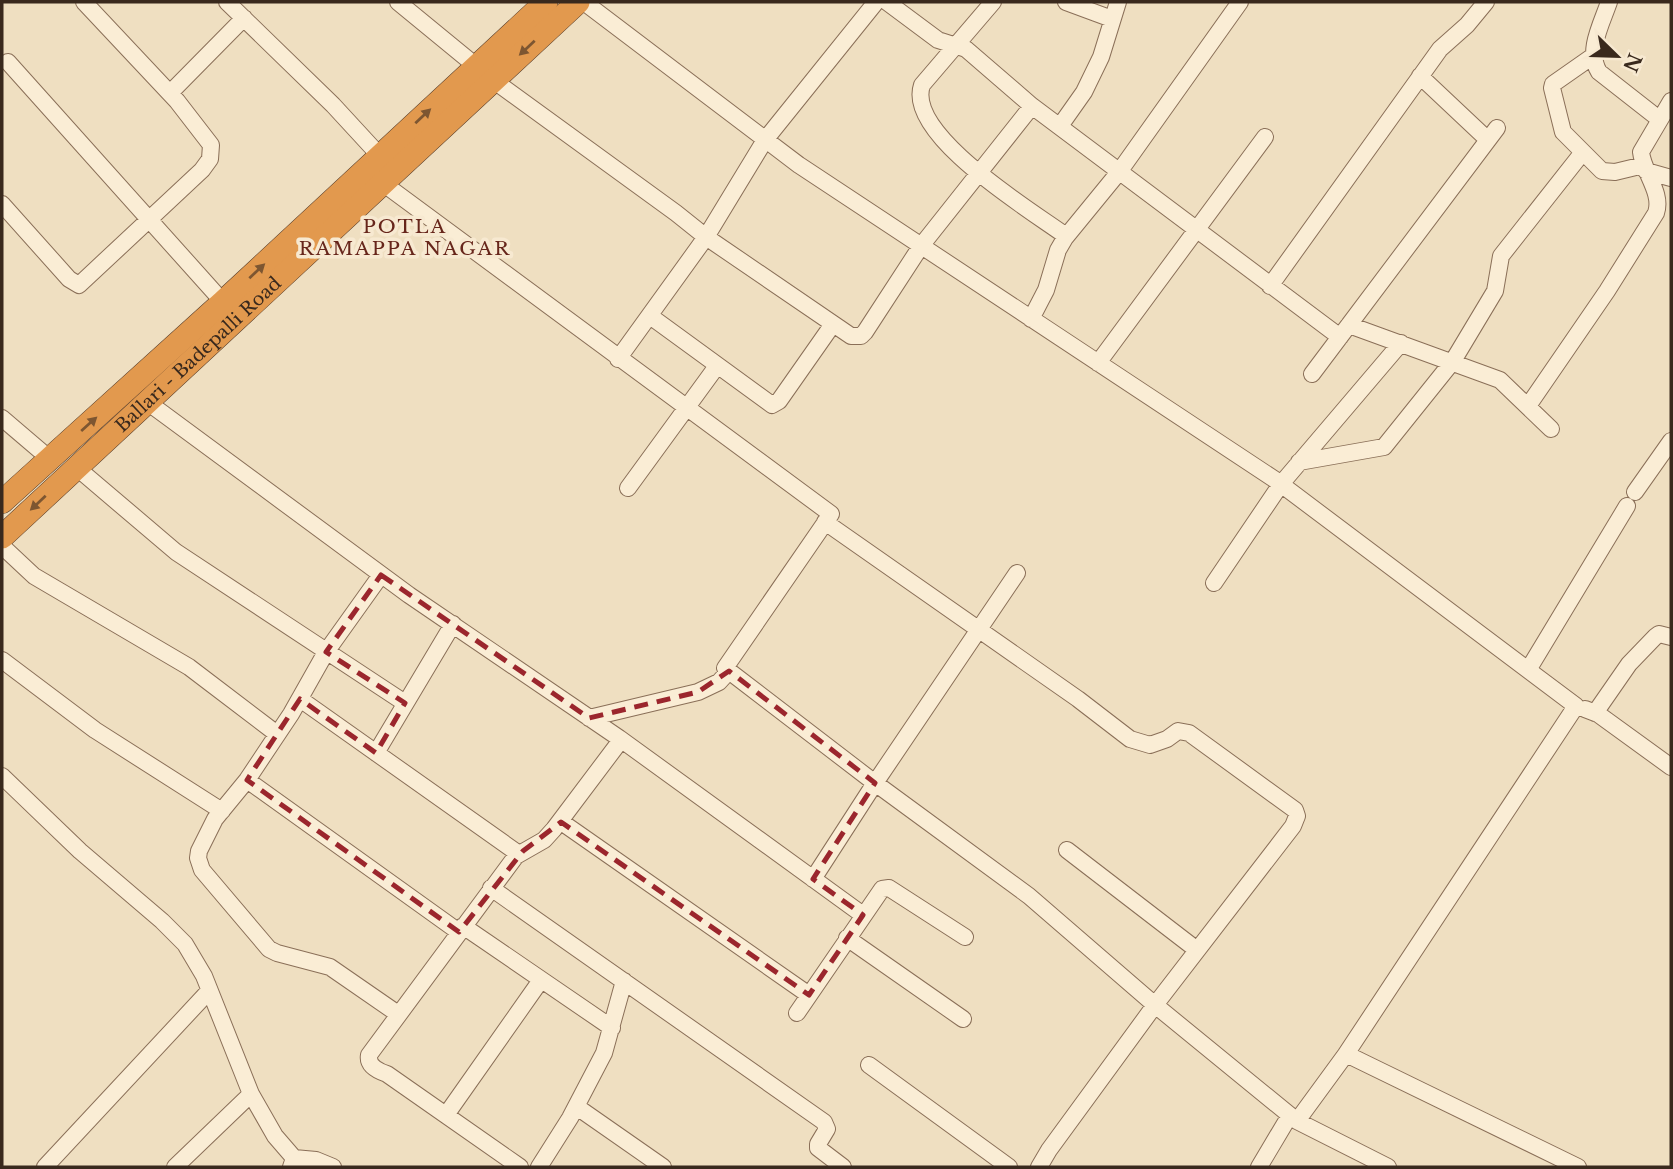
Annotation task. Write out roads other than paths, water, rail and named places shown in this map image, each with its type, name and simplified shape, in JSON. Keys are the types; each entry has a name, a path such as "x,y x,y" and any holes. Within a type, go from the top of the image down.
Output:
{"highway":[{"name":"Ballari - Badepalli Road","path":"2,537 146,401 384,184 546,2"},
{"name":"Ballari - Badepalli Road","path":"2,502 380,156 578,2"}],"street":[{"path":"2,204 76,285 83,282 206,166 212,150 211,145 170,93 84,2"},
{"path":"227,2 333,105 380,156"},
{"path":"398,2 485,73 706,237 851,336 861,336 865,332 921,246 1032,106"},
{"path":"584,2 799,165 1281,484 1576,706 1595,713 1671,768"},
{"path":"618,359 706,237 765,139 876,2"},
{"path":"887,2 938,40 973,54 1032,106 1270,286 1345,331 1401,343 1500,380 1552,429"},
{"path":"993,2 922,85 920,93 927,116 935,132 979,173 1066,236"},
{"path":"1066,2 1112,19"},
{"path":"1060,126 1087,85 1101,57 1118,2"},
{"path":"1031,319 1046,290 1058,250 1066,236 1119,172 1240,2"},
{"path":"1270,286 1440,49 1467,25 1486,2"},
{"path":"1609,2 1593,56 1599,72 1659,119"},
{"path":"170,93 244,18"},
{"path":"1593,56 1556,81 1552,88 1560,127 1602,171 1608,173 1645,168 1671,178"},
{"path":"8,62 223,302"},
{"path":"1312,374 1493,134 1420,76"},
{"path":"1528,406 1607,291 1656,213 1658,199 1641,152 1671,101"},
{"path":"1098,363 1265,137"},
{"path":"1299,462 1384,447 1452,361 1495,291 1501,256 1583,152"},
{"path":"384,184 831,514 725,668 1029,896 1155,1005 1294,1118 1382,1166"},
{"path":"650,316 768,404 775,404 833,324"},
{"path":"1214,583 1281,484 1401,343"},
{"path":"628,488 717,366"},
{"path":"146,401 382,575 621,740 863,915"},
{"path":"2,418 50,459"},
{"path":"1528,670 1631,499 1671,440"},
{"path":"76,467 176,552 405,703"},
{"path":"825,522 1078,699 1130,739 1150,745 1167,740 1178,731 1189,733 1295,810 1297,819 1293,826 1155,1005 1039,1167"},
{"path":"2,546 34,576 189,667 277,734"},
{"path":"813,879 1017,573"},
{"path":"382,575 326,652 300,699 247,780 215,819 199,851 199,864 273,951 330,967 398,1014"},
{"path":"376,753 453,624"},
{"path":"1595,713 1629,664 1655,637 1659,634 1671,637"},
{"path":"2,660 95,730 222,811"},
{"path":"589,718 698,692 719,682 729,671"},
{"path":"300,699 519,854"},
{"path":"1259,1167 1294,1118 1346,1054 1576,706"},
{"path":"520,1167 387,1074 378,1071 369,1063 369,1055 491,888 519,854 544,841 621,740"},
{"path":"2,776 70,842 185,944 204,976 251,1094 292,1162 316,1160 333,1167"},
{"path":"247,780 461,929 612,1028"},
{"path":"560,821 809,995"},
{"path":"1068,850 1197,950"},
{"path":"491,888 824,1122 827,1129 818,1149 843,1167"},
{"path":"797,1013 880,891 889,888 965,937"},
{"path":"847,938 963,1019"},
{"path":"446,1115 541,980"},
{"path":"539,1167 576,1107 604,1052 624,981"},
{"path":"45,1167 209,990"},
{"path":"1346,1054 1578,1167"},
{"path":"869,1065 1009,1167"},
{"path":"175,1167 251,1094"},
{"path":"576,1107 663,1167"}],"district":[{"name":"POTLA RAMAPPA NAGAR","path":"405,237"}]}
